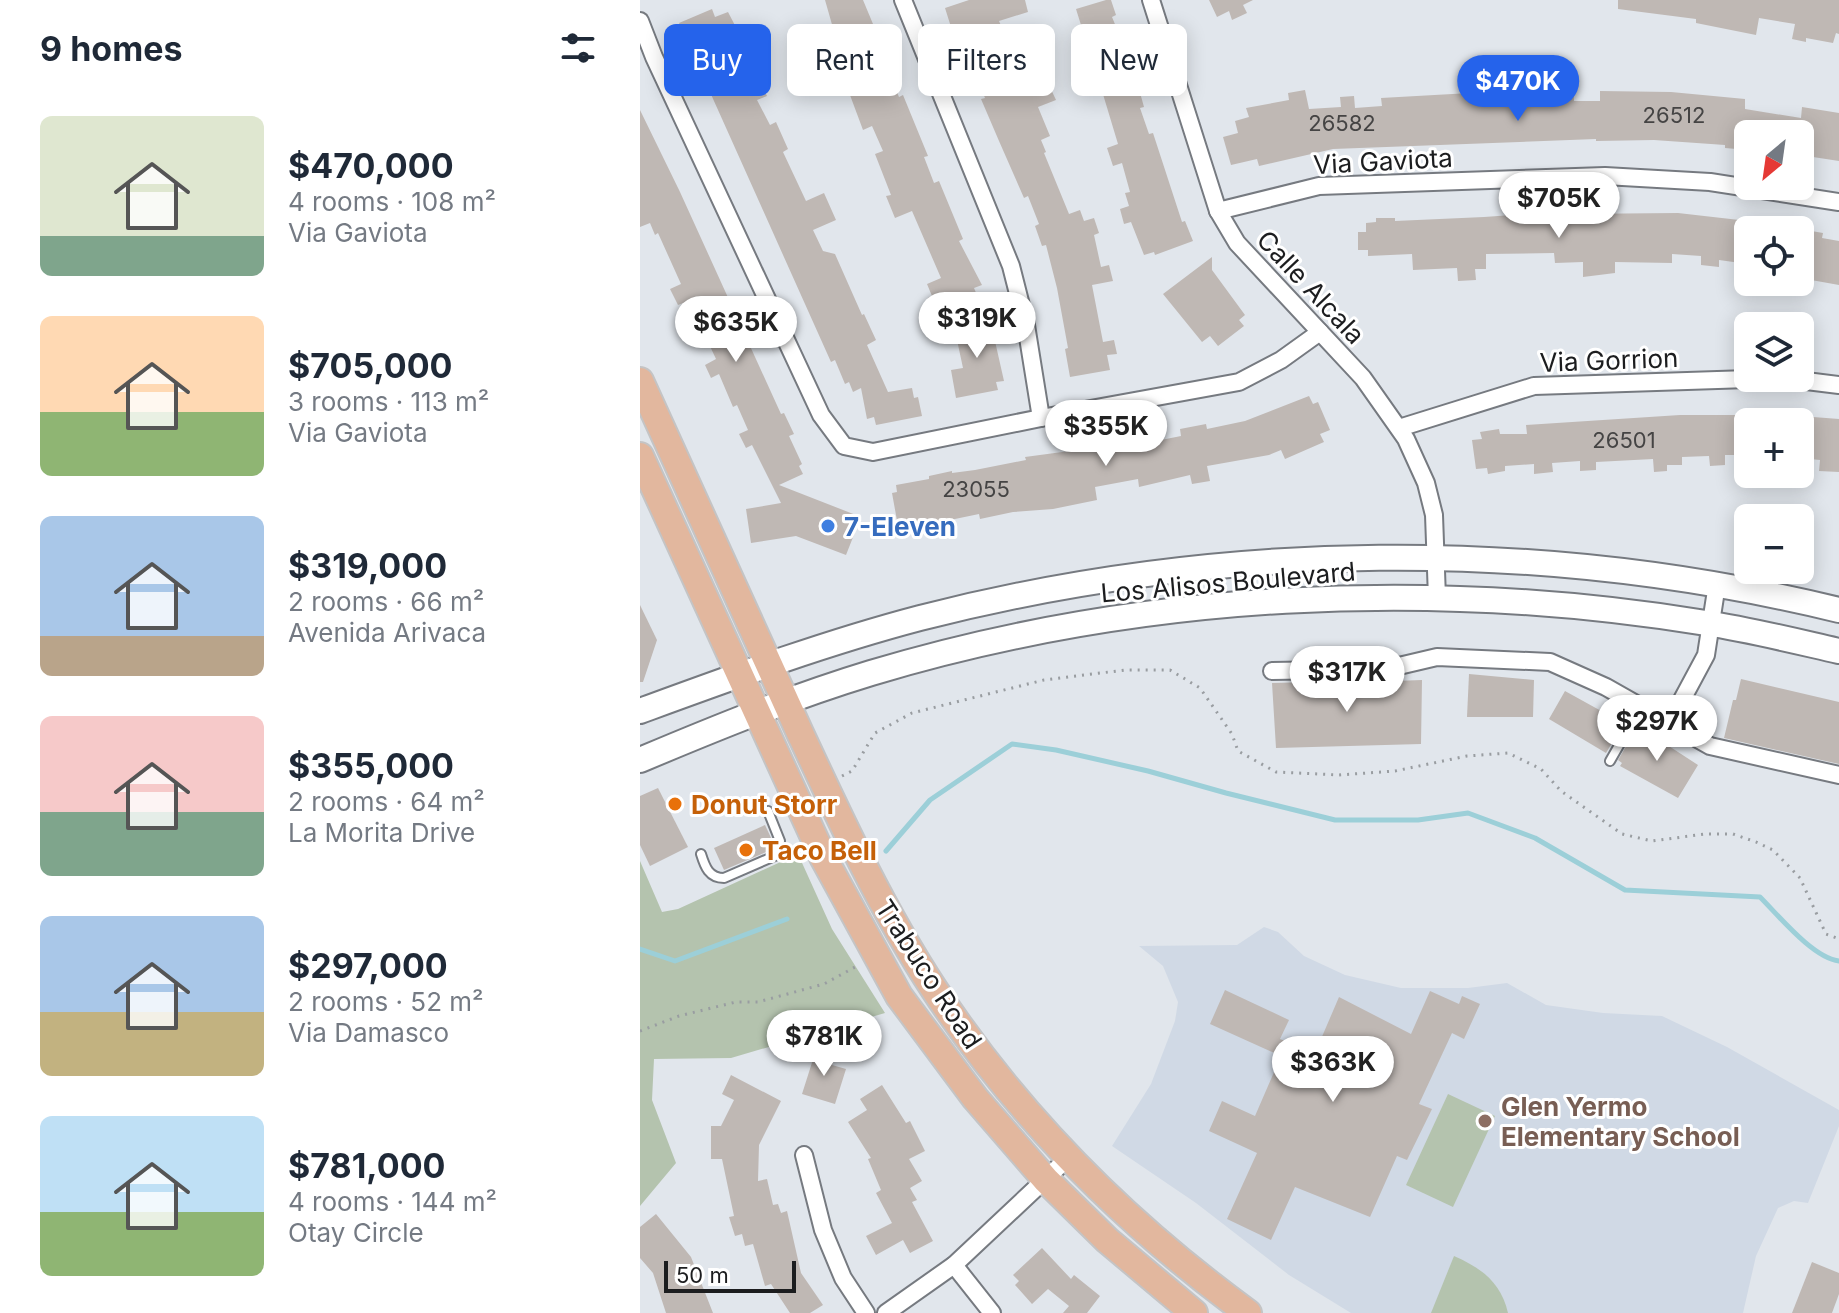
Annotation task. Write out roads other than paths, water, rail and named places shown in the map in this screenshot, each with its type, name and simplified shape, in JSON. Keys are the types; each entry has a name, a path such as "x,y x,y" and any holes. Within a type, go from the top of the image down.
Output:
{"main road":[{"name":"Trabuco Road","path":"640,381 864,870 935,990 977,1048 1069,1157 1130,1218 1248,1313"},
{"name":"Trabuco Road","path":"640,456 823,857 899,996 975,1098 1046,1180 1107,1240 1194,1313"},
{"name":"Los Alisos Boulevard","path":"640,711 768,663 921,618 1093,582 1171,570 1257,562 1437,557 1607,569 1717,584 1839,610"},
{"name":"Los Alisos Boulevard","path":"640,760 756,711 928,657 1081,623 1177,610 1360,597 1536,602 1710,624 1839,651"}],"street":[{"path":"903,0 1011,266 1026,325 1041,418"},
{"name":"Calle Alcala","path":"1151,0 1218,211 1237,243 1363,378 1399,428 1426,483 1434,515 1437,598"},
{"path":"640,21 821,415 844,446 873,452 1239,382 1281,360 1320,332"},
{"name":"Via Gaviota","path":"1218,211 1319,186 1605,176 1710,182 1839,202"},
{"name":"Via Gorrion","path":"1399,428 1534,386 1734,379"},
{"name":"Via Gorrion","path":"1814,382 1839,385"},
{"path":"1669,724 1706,655 1717,584"},
{"path":"1272,671 1386,669 1437,657 1550,662 1606,687 1710,746 1839,775"},
{"path":"804,1155 823,1230 843,1278 866,1313"},
{"path":"886,1313 954,1265 1069,1157"},
{"path":"954,1265 992,1313"}],"lane":[{"path":"1610,761 1641,707"},
{"path":"701,854 710,873 717,878 724,878 777,855 780,841 768,811"}],"waterway":[{"path":"886,851 930,800 1012,744 1056,750 1148,771 1335,820 1418,820 1468,813 1535,838 1625,890 1760,897 1808,944 1839,961"},
{"path":"640,949 675,961 787,919"}],"place":[{"name":"7-Eleven","path":"828,526"},
{"name":"Donut Storr","path":"675,804"},
{"name":"Taco Bell","path":"746,850"},
{"name":"Glen Yermo Elementary School","path":"1485,1121"}]}
